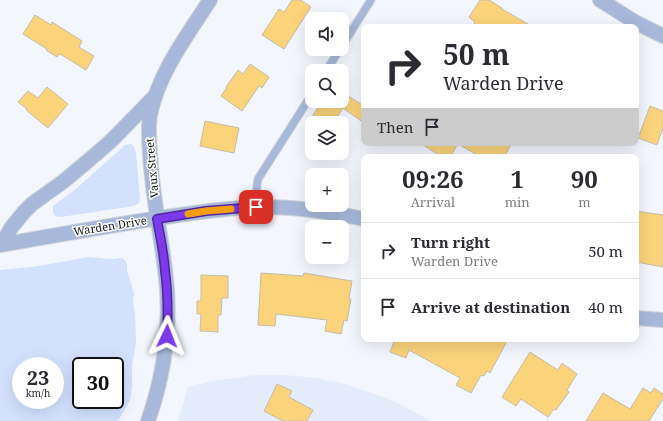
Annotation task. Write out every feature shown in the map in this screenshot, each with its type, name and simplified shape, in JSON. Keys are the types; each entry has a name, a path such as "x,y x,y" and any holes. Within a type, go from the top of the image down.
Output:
{"street":[{"name":"Vaux Street","path":"148,421 159,388 163,369 168,324 168,295 152,179 149,137 150,116 155,96 167,67 210,0"},
{"path":"600,0 635,22 663,36"},
{"path":"1,244 10,228 32,204 64,181 111,141 155,96"},
{"name":"Warden Drive","path":"1,244 206,211 256,207 310,209 339,213 361,218"},
{"path":"639,318 663,320"}],"lane":[{"path":"349,35 371,0"},
{"path":"256,207 258,179 305,105"}],"shaded area":[{"path":"131,144 136,153 140,198 139,203 134,206 61,217 55,216 53,206 77,188 125,145"},
{"path":"89,257 124,259 127,264 127,270 134,293 133,301 136,343 132,366 130,400 118,421 0,421 0,270 38,266"},
{"path":"256,375 285,375 316,378 345,384 387,398 431,421 178,421 188,387 213,381"}],"building":[{"path":"292,0 301,0 311,7 308,12 305,12 305,16 284,49 262,35 279,9 284,12"},
{"path":"480,0 489,0 528,24 474,24 475,22 469,17"},
{"path":"35,15 51,25 52,22 82,41 79,47 94,56 86,70 60,54 57,57 23,34"},
{"path":"250,64 269,77 262,88 259,86 242,111 221,96 238,70 243,74"},
{"path":"47,87 68,104 48,128 18,102 28,91 38,98"},
{"path":"349,96 361,104 361,121 343,108 349,108"},
{"path":"650,106 663,111 663,128 657,145 639,138"},
{"path":"318,108 343,108 338,116 312,116"},
{"path":"205,121 239,128 234,153 200,146"},
{"path":"425,146 457,146 452,154 437,154"},
{"path":"462,146 510,146 506,154 476,154"},
{"path":"639,211 663,215 663,267 639,263"},
{"path":"261,273 303,276 304,273 352,281 349,299 351,299 347,321 344,320 341,334 325,331 327,320 276,314 275,326 258,325"},
{"path":"201,275 228,276 228,298 222,298 221,315 218,315 218,332 200,331 201,314 197,314 197,301 201,301"},
{"path":"394,342 506,342 490,373 487,371 484,376 481,375 471,393 456,385 460,378 409,350 406,358 390,352"},
{"path":"530,352 558,370 562,363 577,374 567,390 569,392 556,410 554,409 548,417 521,399 516,406 502,397"},
{"path":"277,384 292,391 289,397 313,410 307,421 283,421 264,411"},
{"path":"643,388 651,393 654,388 663,394 663,399 649,421 586,421 603,393 630,409"}],"slow traffic":[{"path":"188,214 231,209"}],"route":[{"path":"167,336 168,295 157,219 206,211 256,207"}]}
